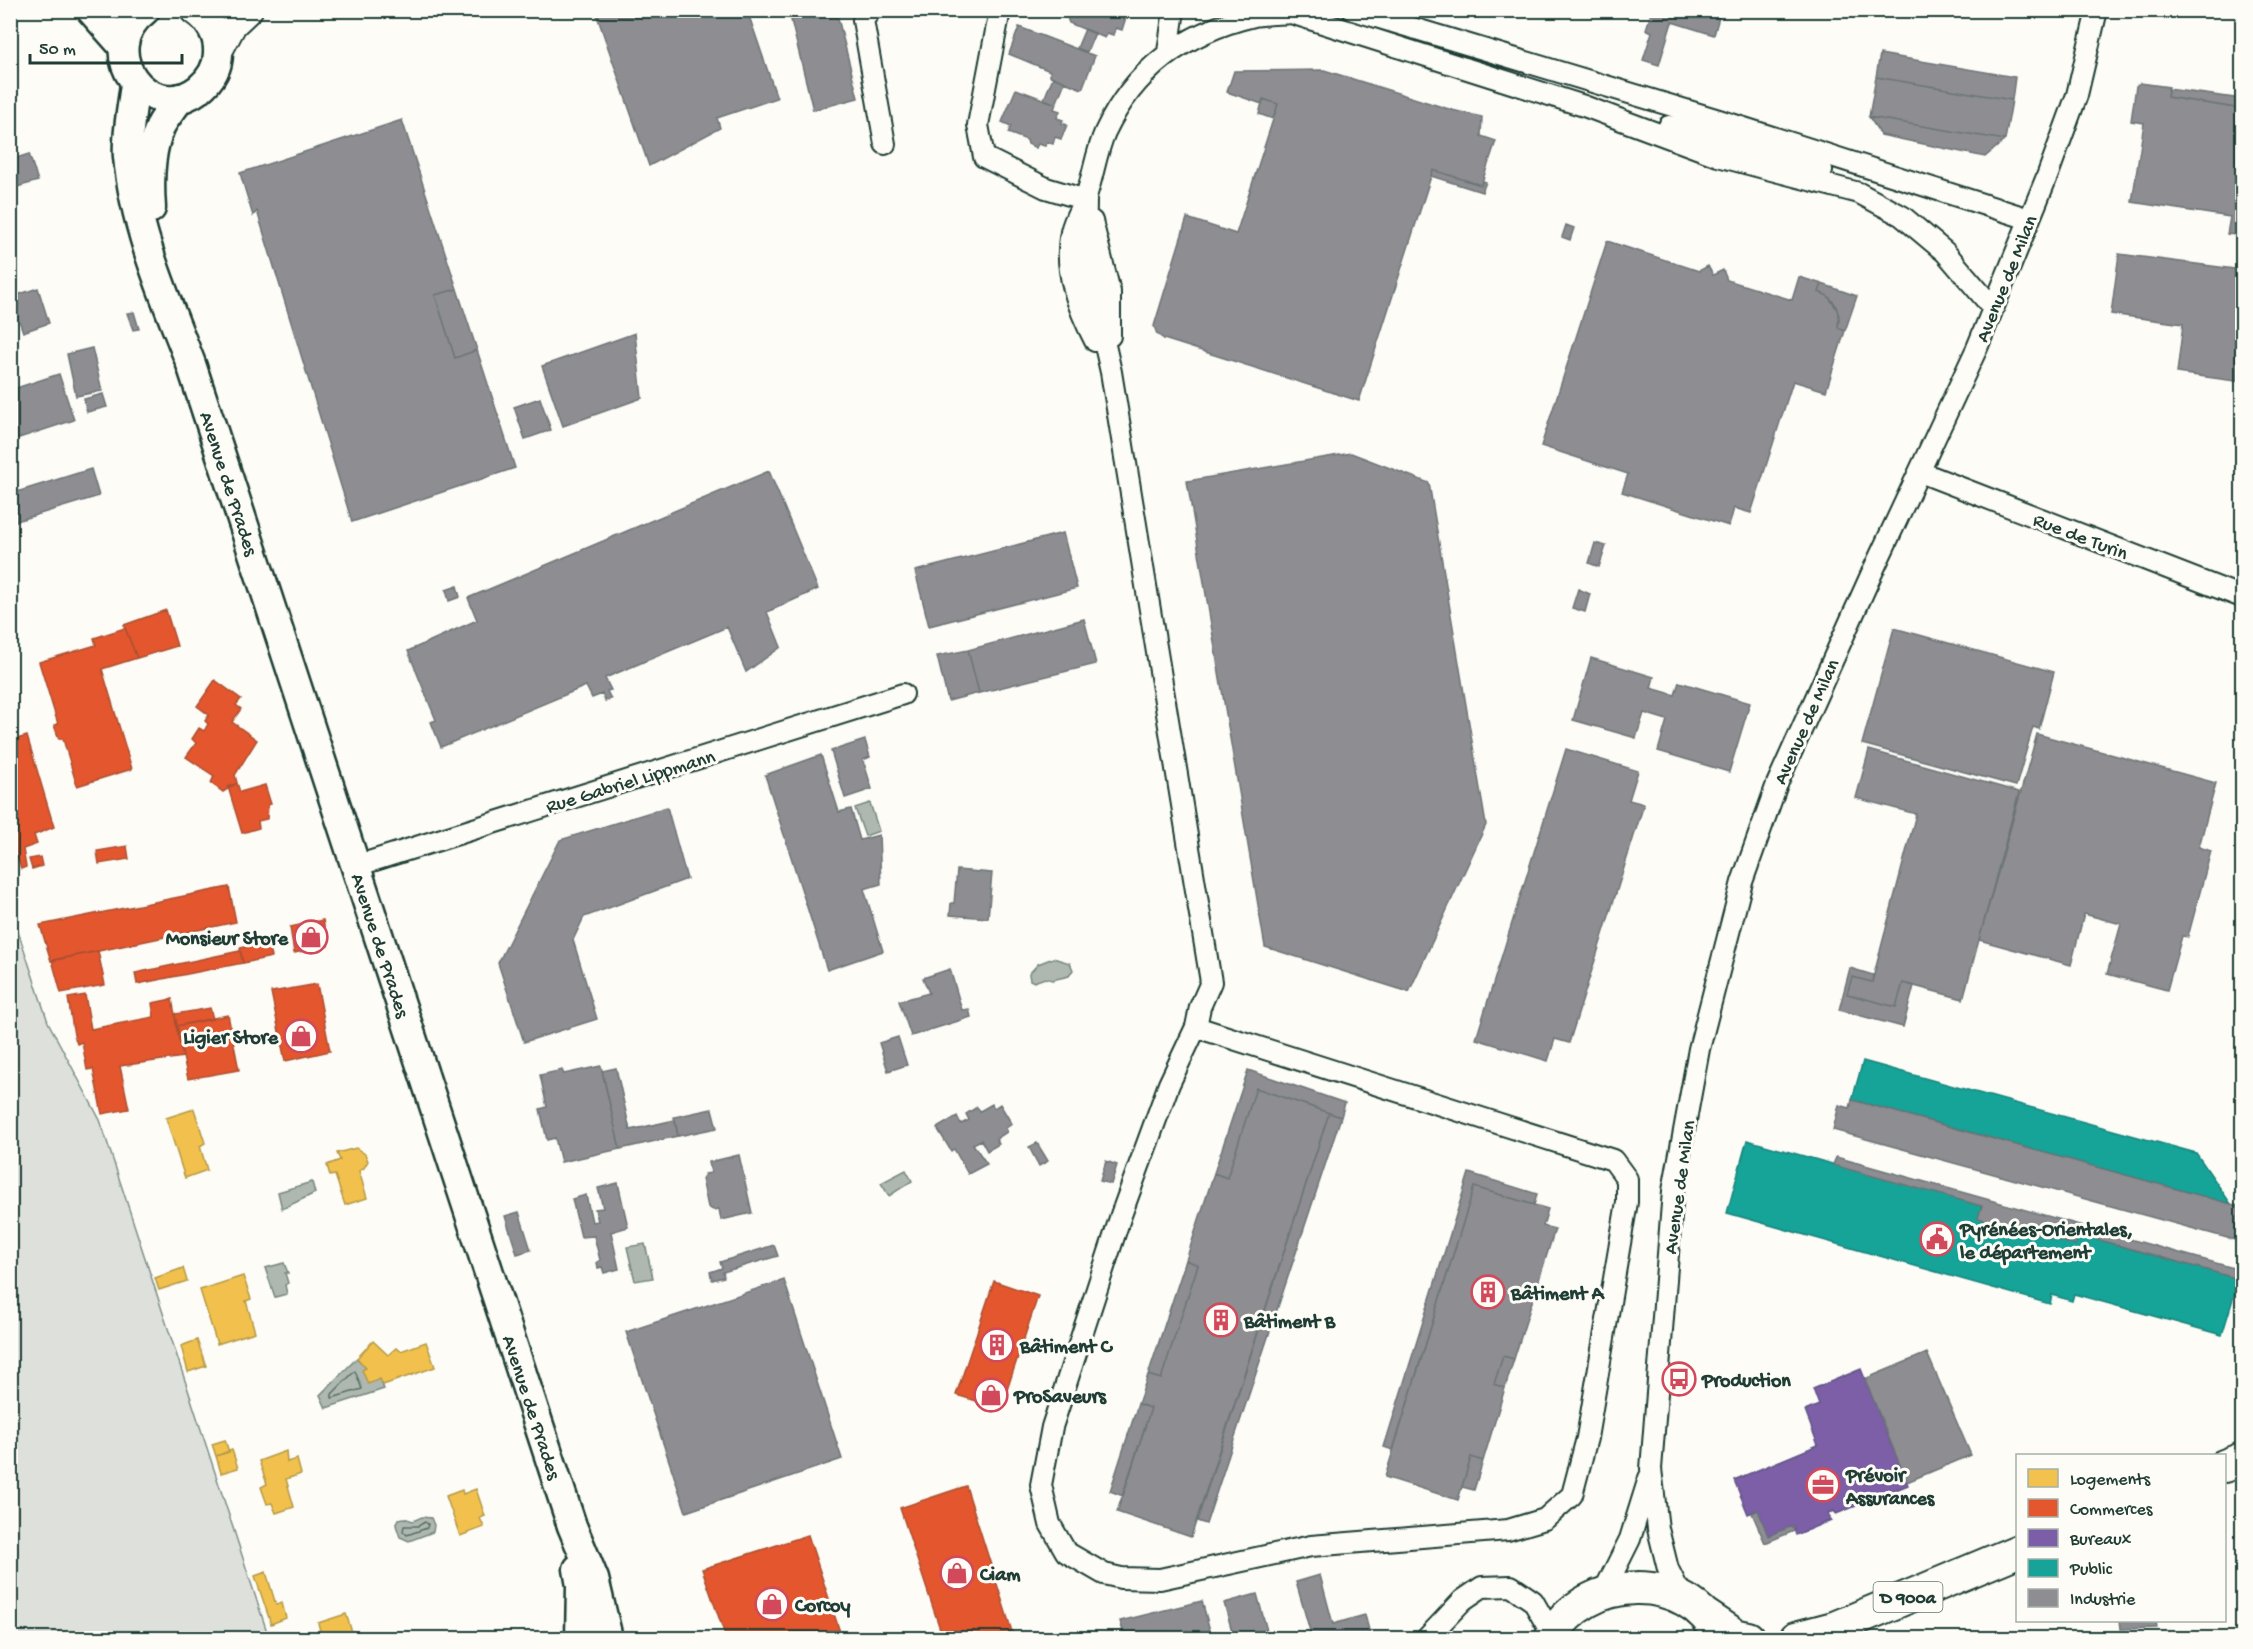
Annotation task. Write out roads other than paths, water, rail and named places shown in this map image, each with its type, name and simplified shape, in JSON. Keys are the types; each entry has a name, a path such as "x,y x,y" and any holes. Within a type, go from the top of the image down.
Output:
{"main road":[{"path":"91,10 123,45"},
{"path":"145,10 131,24 123,45 123,59 135,83 148,93 163,98 180,98 194,93 206,83 215,70 218,55 217,40 212,26 195,10"},
{"name":"Avenue de Prades","path":"135,83 128,155 138,216 149,255 191,364 572,1526 594,1579 608,1638"},
{"name":"Avenue de Prades","path":"180,98 161,125 152,154 150,190 153,218 191,364"},
{"path":"2226,1465 2242,1459"},
{"path":"2226,1479 2242,1473"},
{"name":"Avenue de Prades","path":"572,1526 581,1586 580,1638"},
{"name":"D 900a","path":"1796,1638 1834,1628 2016,1552"},
{"name":"D 900a","path":"1835,1638 2016,1566"},
{"path":"1552,1637 1566,1617 1583,1603 1603,1593 1630,1587 1657,1590 1692,1606 1735,1635 1748,1638"},
{"path":"1692,1606 1720,1638"}],"street":[{"path":"218,55 234,25 250,10"},
{"path":"871,10 863,20 885,144"},
{"path":"1000,10 978,125 984,157 1046,188 1086,200"},
{"path":"1168,52 1174,10"},
{"path":"1353,10 1719,120 2029,219"},
{"name":"Avenue de Milan","path":"1692,1606 1668,1569 1658,1529 1651,1469 1674,1191 1699,1049 1742,882 1777,784 1993,308 2077,95 2097,10"},
{"path":"1110,372 1079,308 1069,263 1071,231 1086,200 1105,133 1132,88 1168,52 1210,30 1256,16 1296,11 1584,106 1718,156 1859,194 1902,216 1945,252 1993,308"},
{"path":"1086,200 1102,254 1110,292 1110,372 1211,982 1200,1007 1196,1027 1169,1084 1125,1204 1052,1427 1041,1485 1050,1524 1066,1552 1104,1574 1121,1578 1160,1579 1311,1546 1508,1530 1545,1519 1572,1495 1587,1438 1627,1202 1627,1179 1613,1160 1196,1027"},
{"name":"Rue de Turin","path":"1920,472 2242,597"},
{"name":"Rue Gabriel Lippmann","path":"356,866 903,693"},
{"name":"Avenue de Milan","path":"1603,1593 1630,1539 1651,1469"},
{"path":"1427,1638 1463,1600 1482,1587 1511,1586 1533,1601 1552,1637"}],"water":[{"path":"870,803 879,831 865,836 855,808"},
{"path":"1053,958 1070,963 1073,970 1069,976 1052,980 1045,978 1034,982 1030,980 1029,974 1038,964"},
{"path":"906,1170 912,1181 889,1196 881,1183"},
{"path":"312,1182 315,1193 282,1209 278,1192"},
{"path":"645,1244 653,1278 635,1281 627,1247"},
{"path":"284,1263 288,1273 285,1273 288,1283 285,1285 287,1294 275,1297 265,1268"},
{"path":"357,1358 366,1368 363,1370 368,1383 380,1379 384,1389 326,1408 320,1395"},
{"path":"422,1517 431,1518 434,1525 433,1532 409,1541 400,1537 396,1525 399,1519 413,1521"}],"place":[{"name":"Monsieur Store","path":"311,937"},
{"name":"Ligier Store","path":"301,1036"},
{"name":"Pyrénées-Orientales, le département","path":"1937,1239"},
{"name":"Bâtiment A","path":"1488,1292"},
{"name":"Bâtiment B","path":"1221,1320"},
{"name":"Bâtiment C","path":"997,1345"},
{"name":"Production","path":"1679,1379"},
{"name":"ProSaveurs","path":"991,1395"},
{"name":"Prévoir Assurances","path":"1823,1485"},
{"name":"Ciam","path":"957,1573"},
{"name":"Corcoy","path":"772,1604"}]}
